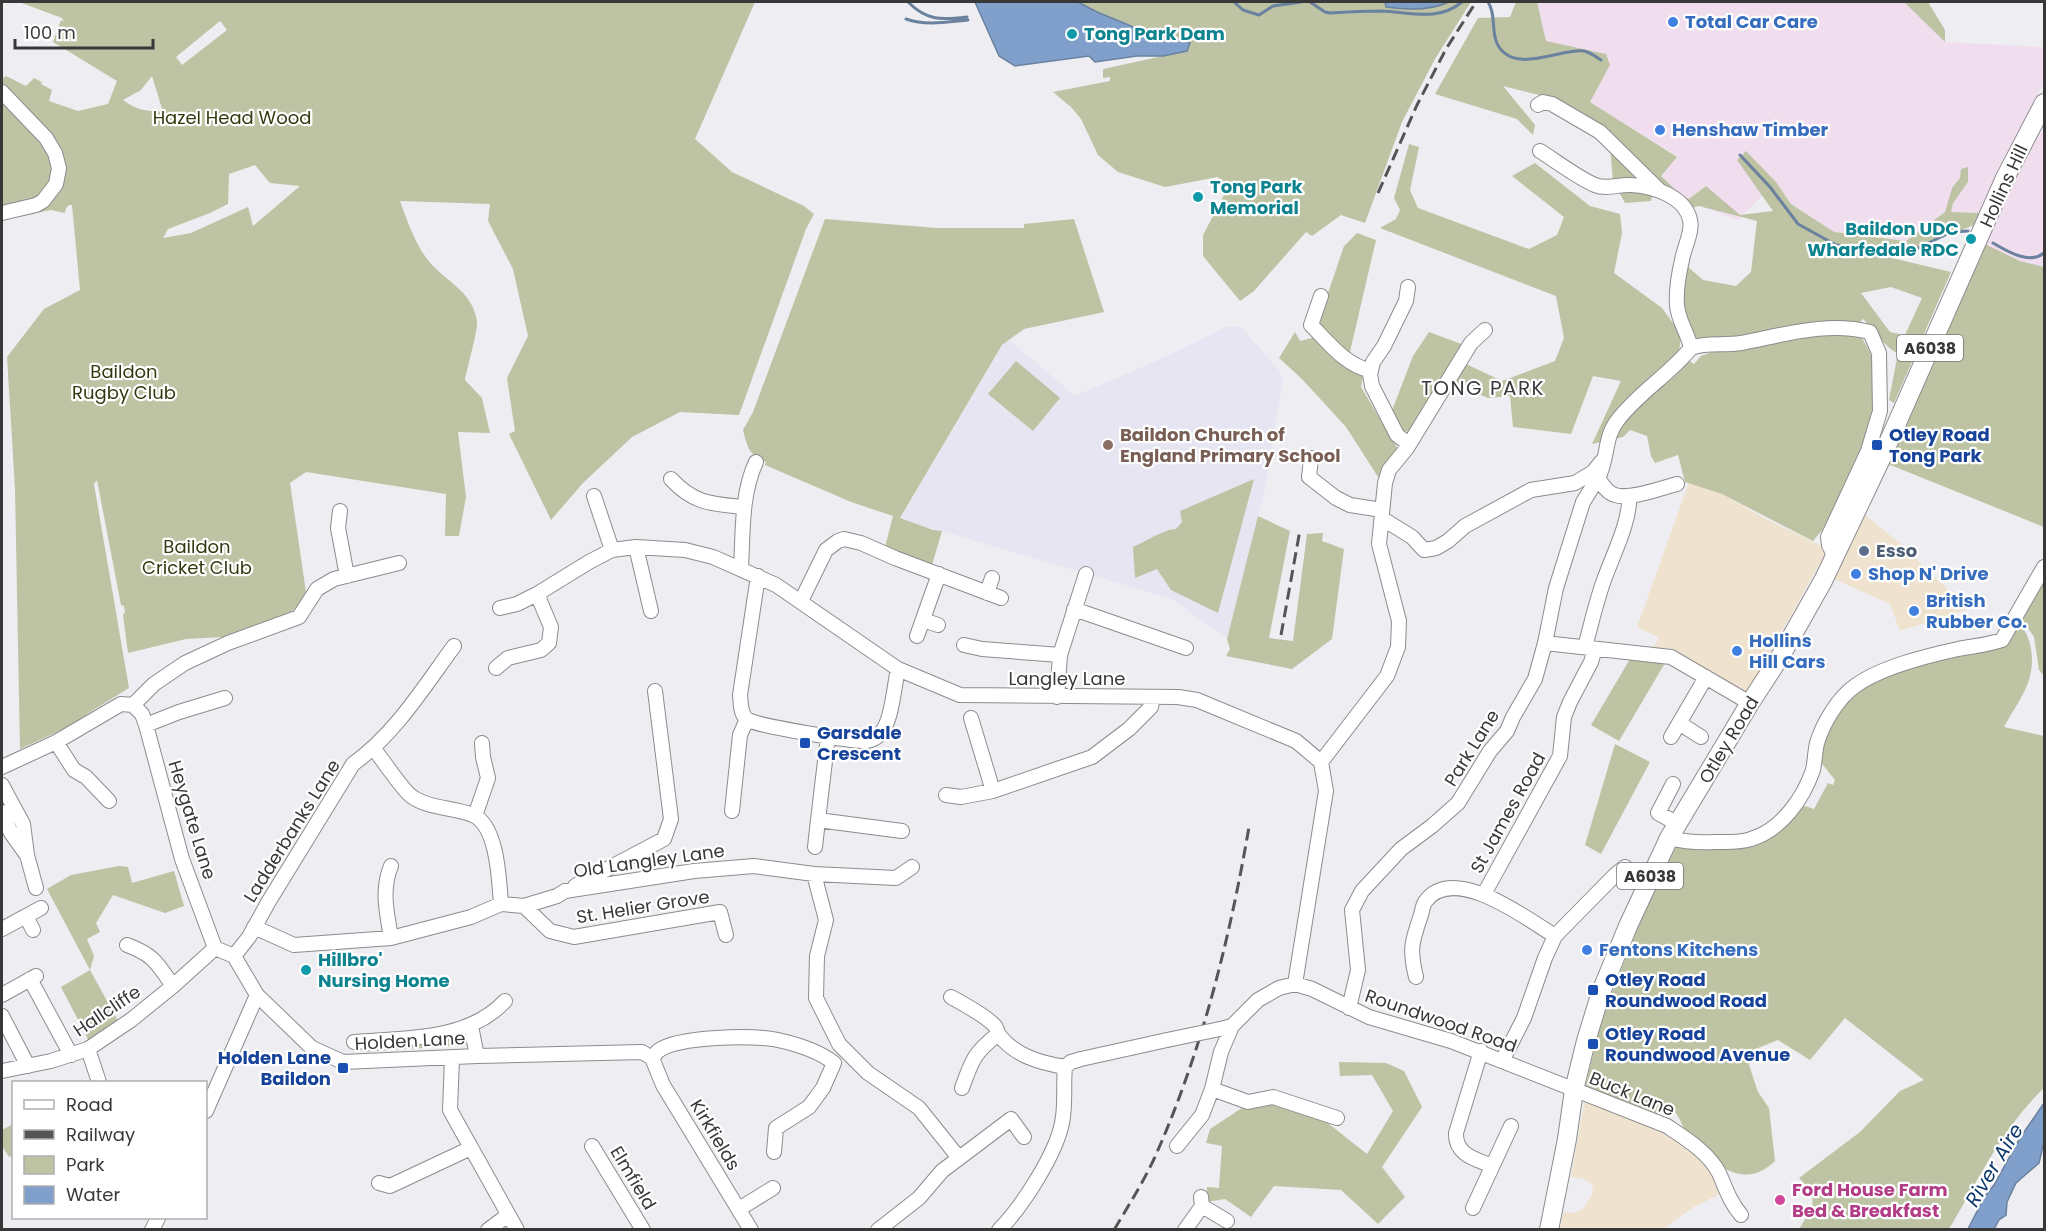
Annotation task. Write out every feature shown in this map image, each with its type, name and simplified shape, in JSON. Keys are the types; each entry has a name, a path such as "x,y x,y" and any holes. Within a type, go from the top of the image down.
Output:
{"main road":[{"name":"Hollins Hill","path":"1980,237 2005,178 2044,103"},
{"name":"Otley Road","path":"1549,1230 1574,1090 1586,1041 1611,967 1647,882 1674,831 1790,640 1835,557 1980,237"}],"street":[{"path":"2,92 46,138 55,153 59,168 56,184 43,201 36,205 2,213"},
{"path":"1538,105 1543,102 1552,104 1599,132 1659,190 1681,203 1690,218 1691,226 1682,259 1677,304 1680,323 1694,343 1740,343 1767,336 1840,328 1870,332 1880,353 1880,411 1868,451 1828,537 1835,557"},
{"path":"1540,151 1595,185 1609,187 1631,185 1659,190"},
{"path":"1408,287 1406,301 1384,346 1373,362 1371,371 1372,386 1397,435 1409,444"},
{"path":"1321,296 1311,325 1347,361 1361,369 1371,371"},
{"path":"999,1230 1023,1202 1050,1156 1064,1108 1065,1067 1071,1062 1226,1027 1258,1000 1279,988 1295,984 1326,791 1321,762 1387,676 1398,647 1400,621 1379,544 1385,483 1389,470 1409,444 1471,343 1485,330"},
{"name":"Park Lane","path":"1349,1008 1358,970 1352,910 1362,891 1401,849 1458,803 1490,751 1507,731 1535,679 1556,588 1582,502 1598,478 1606,444 1616,422 1630,406 1666,375 1694,343"},
{"path":"1311,458 1309,477 1350,505 1383,514 1412,537 1424,550 1436,548 1465,526 1531,490 1575,483 1593,472 1604,458"},
{"path":"741,568 744,507 756,462"},
{"path":"1598,478 1609,492 1615,495 1629,496 1677,484"},
{"path":"671,479 683,492 706,503 744,507"},
{"path":"594,496 612,550"},
{"name":"St James Road","path":"1484,894 1560,756 1564,717 1591,662 1590,648 1603,584 1630,503 1629,496"},
{"path":"340,511 338,528 347,576"},
{"path":"801,601 826,550 844,539 861,543 1001,598"},
{"path":"636,547 651,611"},
{"name":"Langley Lane","path":"500,608 517,604 537,594 612,550 636,547 698,553 741,568 776,585 898,669 960,695 1153,697 1197,700 1296,741 1321,762"},
{"path":"2,766 56,742 121,704 133,705 154,684 185,663 228,642 299,617 318,589 334,579 399,563"},
{"path":"1673,784 1658,813 1682,841 1750,840 1768,831 1786,817 1803,793 1814,767 1817,744 1822,729 1838,704 1853,687 1872,675 1897,666 1957,649 2002,640 2044,567"},
{"path":"917,636 939,573"},
{"path":"1057,697 1060,655 1086,574"},
{"path":"758,576 740,695 741,710 747,719 828,736 869,741 878,736 886,727 898,669"},
{"path":"987,593 992,578"},
{"path":"503,666 513,656 548,651 550,627 537,594"},
{"path":"1074,609 1186,648"},
{"path":"923,620 938,626"},
{"path":"1545,643 1671,657 1750,703"},
{"path":"964,645 982,649 1060,655"},
{"name":"Ladderbanks Lane","path":"234,956 249,938 343,778 353,764 374,749 454,646"},
{"path":"1671,736 1707,677"},
{"path":"565,891 664,839 671,819 655,691"},
{"path":"946,795 961,797 993,790 1092,758 1129,729 1151,707 1153,697"},
{"path":"146,725 225,698"},
{"name":"Heygate Lane","path":"133,705 142,714 146,725 182,859 215,948"},
{"path":"971,718 993,790"},
{"path":"732,811 740,735 747,719"},
{"path":"1679,723 1701,737"},
{"path":"815,847 828,736"},
{"path":"56,742 74,770 86,777 109,801"},
{"path":"475,816 488,778 482,743"},
{"path":"374,749 411,796 439,808 475,816 488,831 496,859 501,904"},
{"path":"2,785 23,824 27,855 36,888"},
{"path":"2,812 11,833 27,855"},
{"path":"818,820 902,831"},
{"path":"391,866 387,875 384,897 391,938"},
{"name":"Old Langley Lane","path":"254,927 294,945 391,938 471,917 501,904 524,906 557,896 565,891 694,872 754,866 814,874 896,878 912,867"},
{"path":"1502,1060 1524,1018 1555,936 1625,867"},
{"path":"814,874 826,920 817,956 816,998 825,1017 839,1044 868,1073 919,1108 959,1158"},
{"path":"1416,977 1411,948 1425,902 1440,890 1460,886 1484,894 1555,936"},
{"name":"St. Helier Grove","path":"524,906 550,931 574,937 720,912 726,935"},
{"path":"2,928 41,908"},
{"path":"26,916 33,930"},
{"path":"127,945 145,952 156,961 173,986"},
{"path":"215,948 234,956"},
{"name":"Hallcliffe","path":"2,1071 71,1055 88,1048 130,1020 173,986 215,948"},
{"name":"Holden Lane","path":"234,956 257,995 312,1048 343,1062 642,1052 652,1058"},
{"path":"2,995 34,977 71,1055"},
{"name":"Roundwood Road","path":"1295,984 1312,988 1369,1017 1481,1051 1574,1090"},
{"path":"207,1109 257,995"},
{"path":"951,997 995,1026 999,1034 1015,1050 1027,1058 1065,1067"},
{"path":"354,1041 419,1037 471,1026 494,1014 505,1001"},
{"path":"2,1017 28,1066"},
{"path":"471,1026 477,1056"},
{"path":"1177,1146 1202,1115 1212,1089 1226,1027"},
{"path":"962,1089 971,1060 981,1048 999,1034"},
{"path":"652,1058 659,1050 680,1043 723,1037 778,1040 825,1056 834,1063 823,1088 808,1107 776,1128 774,1152"},
{"path":"88,1048 98,1081"},
{"path":"1481,1051 1456,1141 1464,1154 1492,1166"},
{"path":"452,1058 450,1110 517,1230"},
{"name":"Kirkfields","path":"652,1058 663,1085 751,1230"},
{"path":"1212,1089 1248,1102 1273,1097 1337,1118"},
{"name":"Buck Lane","path":"1574,1090 1667,1126 1684,1137 1718,1172 1728,1197 1741,1215"},
{"path":"878,1230 919,1198 942,1171 1011,1119 1024,1137"},
{"path":"1473,1208 1511,1126"},
{"name":"Elmfield","path":"592,1146 643,1230"},
{"path":"379,1183 390,1186 471,1148"},
{"path":"739,1209 773,1188"},
{"path":"1185,1230 1201,1202 1227,1221"},
{"path":"489,1230 508,1215"}],"shaded area":[{"path":"1537,2 1904,2 1945,42 2044,47 2044,83 2002,161 1979,213 1945,212 1906,241 1834,232 1791,204 1776,182 1738,220 1673,196 1656,182 1677,156 1590,102 1610,65 1546,41"},
{"path":"2038,129 2044,135 2044,267 2020,261 1985,244"},
{"name":"Baildon Church of England Primary School","path":"1240,326 1279,370 1283,381 1264,494 1227,639 1172,599 900,519 1007,338 1075,396 1163,358 1226,327"},
{"path":"1689,482 1722,494 1768,520 1828,549 1747,694 1652,649 1659,638 1637,627"},
{"path":"1865,515 1901,544 1968,609 1900,631 1890,604 1834,579"},
{"path":"1585,1098 1652,1123 1703,1157 1722,1193 1694,1207 1663,1229 1560,1230 1563,1212 1574,1213 1583,1209 1593,1193 1592,1184 1584,1179 1571,1177"}],"green space":[{"path":"19,2 755,2 695,139 732,172 804,206 814,214 806,229 739,415 680,412 632,437 583,483 551,520 509,434 515,431 507,378 528,336 513,269 488,221 490,204 400,201 423,253 434,267 466,297 475,312 477,321 465,380 482,398 490,433 458,432 466,497 459,536 445,536 446,494 306,472 290,483 307,599 287,615 223,637 186,639 128,653 124,606 121,605 97,480 94,484 129,688 87,714 85,719 20,749 15,489 7,357 44,309 80,290 72,205 66,208 65,213 51,210 2,220 2,79 6,76 26,86 34,78 52,90 49,101 78,111 108,104 117,81 53,42 61,20 64,22 62,18","holes":["220,21 227,30 182,65 176,57","152,76 163,112 142,109 123,100 141,90","255,165 270,183 300,186 253,226 248,207 191,233 163,238 168,229 228,204 229,174"]},
{"path":"1078,2 1471,2 1435,59 1402,122 1365,223 1341,215 1312,236 1306,232 1254,291 1240,301 1203,256 1203,235 1225,193 1218,177 1165,187 1118,172 1098,155 1081,119 1053,92 1110,81 1110,77 1103,78 1103,69 1186,51 1189,43 1118,20"},
{"path":"1516,2 1537,2 1546,41 1606,54 1610,65 1590,102 1677,157 1661,176 1682,196 1689,199 1706,186 1740,215 1773,211 1737,160 1746,151 1776,182 1791,204 1834,232 1906,241 1945,212 1952,188 1960,178 1961,169 1968,167 1968,182 1953,203 1951,212 1979,213 1974,225 1892,258 1951,272 1894,403 1889,400 1898,353 1885,343 1863,319 1856,326 1773,331 1722,338 1697,338 1684,313 1683,295 1687,266 1703,280 1736,286 1751,272 1757,221 1699,206 1686,209 1656,182 1651,201 1625,203 1613,181 1610,146 1547,97 1503,86 1535,125 1533,135 1517,119 1435,94 1478,18 1510,17","holes":["1891,287 1922,298 1905,335 1890,332 1861,293"]},
{"path":"1904,2 1928,2 1945,30 1945,42"},
{"path":"1409,144 1419,147 1410,190 1418,208 1529,249 1557,235 1564,217 1512,176 1535,163 1590,206 1620,214 1622,233 1614,273 1662,308 1681,334 1679,354 1694,364 1701,356 1717,350 1773,341 1840,333 1862,338 1875,371 1876,393 1873,412 1850,474 1824,528 1813,541 1722,494 1685,482 1678,455 1655,463 1651,456 1647,436 1630,430 1623,437 1592,444 1621,381 1593,376 1571,434 1513,427 1510,396 1488,398 1455,384 1466,364 1502,381 1555,361 1564,338 1556,296 1380,228 1396,219 1400,210 1394,198"},
{"path":"825,219 937,228 1024,228 1024,224 1074,219 1104,312 1024,329 1002,345 900,518 942,531 932,565 885,547 893,516 851,502 765,465 766,462 752,453 746,441 743,430 753,412"},
{"path":"1357,233 1376,240 1349,356 1319,328 1323,308 1344,246"},
{"path":"1985,244 2020,261 2044,267 2044,527 1888,464"},
{"path":"1295,332 1300,341 1316,337 1363,376 1361,387 1399,451 1380,480 1346,427 1302,379 1279,358"},
{"path":"1429,332 1464,345 1412,432 1404,431 1398,427 1391,413 1413,356"},
{"path":"1016,361 1060,398 1033,431 988,394"},
{"path":"1254,479 1218,613 1171,590 1157,569 1135,578 1133,547 1161,533 1176,529 1182,522 1180,511"},
{"path":"1258,516 1290,531 1269,638 1293,641 1307,534 1323,533 1322,541 1344,549 1332,639 1292,669 1226,656 1230,649 1227,639"},
{"path":"2044,580 2044,676 2039,670 2034,637 2022,619"},
{"path":"2019,624 2025,631 2030,644 2032,668 2026,688 2004,727 2044,736 2044,1088 2029,1103 2003,1137 1949,1229 1799,1229 1811,1209 1812,1198 1806,1185 1799,1178 1860,1132 1900,1091 1924,1080 1845,1018 1810,1060 1778,1040 1753,1050 1749,1065 1758,1092 1769,1108 1775,1161 1763,1170 1751,1174 1740,1174 1717,1164 1697,1147 1675,1112 1666,1111 1653,1117 1584,1092 1602,1017 1652,893 1677,845 1739,846 1799,804 1814,809 1828,783 1833,785 1835,780 1819,760 1830,726 1854,692 1885,675 1965,651 1998,647 2014,634"},
{"path":"1630,659 1665,663 1619,741 1591,725"},
{"path":"1615,744 1650,762 1601,854 1585,845"},
{"path":"119,866 128,867 132,883 174,871 184,906 165,913 113,895 96,923 100,932 87,939 94,956 90,970 47,889 71,875"},
{"path":"90,970 118,1021 89,1041 61,987"},
{"path":"464,1033 468,1043 466,1045 363,1052 362,1044"},
{"path":"1339,1062 1386,1063 1404,1071 1422,1107 1382,1167 1405,1197 1378,1224 1341,1190 1274,1186 1251,1217 1225,1199 1206,1202 1207,1187 1219,1188 1222,1146 1206,1143 1210,1129 1245,1106 1279,1102 1324,1120 1367,1154 1393,1111 1372,1075 1340,1076"},
{"path":"12,1125 12,1156 9,1157 2,1146 2,1130"}],"water":[{"name":"Tong Park Dam","path":"975,2 1078,2 1136,28 1190,43 1187,51 1163,56 1137,56 1095,62 1089,56 1015,66 999,56"},
{"path":"1385,2 1449,2 1434,7 1410,9 1386,7"},
{"name":"River Aire","path":"2044,1103 2044,1142 2039,1163 2016,1183 2007,1202 2006,1215 1999,1220 1994,1229 1968,1229 1985,1196"}],"waterway":[{"path":"908,2 922,13 935,18 967,17"},
{"path":"1234,2 1243,10 1259,15 1273,6 1301,2"},
{"path":"1310,2 1330,13 1381,11 1423,14 1443,12 1462,2"},
{"path":"1488,2 1491,7 1496,42 1507,55 1517,59 1528,59 1584,51 1601,60"},
{"path":"906,19 929,23 968,20"},
{"path":"1740,155 1770,187 1798,224 1836,245 1906,254 1951,232 1968,231"},
{"path":"1993,243 2018,256 2032,258 2044,253"}],"railway":[{"path":"1378,193 1417,105 1446,49 1476,2"},
{"path":"1281,635 1300,530"},
{"path":"1114,1230 1153,1160 1189,1072 1224,950 1249,827"}],"place":[{"name":"Total Car Care","path":"1673,22"},
{"name":"Tong Park Dam","path":"1072,34"},
{"name":"Henshaw Timber","path":"1660,130"},
{"name":"Tong Park Memorial","path":"1198,197"},
{"name":"Baildon UDC Wharfedale RDC","path":"1971,239"},
{"name":"Baildon Church of England Primary School","path":"1108,445"},
{"name":"Otley Road Tong Park","path":"1877,445"},
{"name":"Esso","path":"1864,551"},
{"name":"Shop N' Drive","path":"1856,574"},
{"name":"British Rubber Co.","path":"1914,611"},
{"name":"Hollins Hill Cars","path":"1737,651"},
{"name":"Garsdale Crescent","path":"805,743"},
{"name":"Fentons Kitchens","path":"1587,950"},
{"name":"Hillbro' Nursing Home","path":"306,970"},
{"name":"Otley Road Roundwood Road","path":"1593,990"},
{"name":"Otley Road Roundwood Avenue","path":"1593,1044"},
{"name":"Holden Lane Baildon","path":"343,1068"},
{"name":"Ford House Farm Bed & Breakfast","path":"1780,1200"}],"district":[{"name":"TONG PARK","path":"1483,388"}],"park label":[{"name":"Hazel Head Wood","path":"232,118"},
{"name":"Baildon Rugby Club","path":"124,382"},
{"name":"Baildon Cricket Club","path":"197,557"}]}
